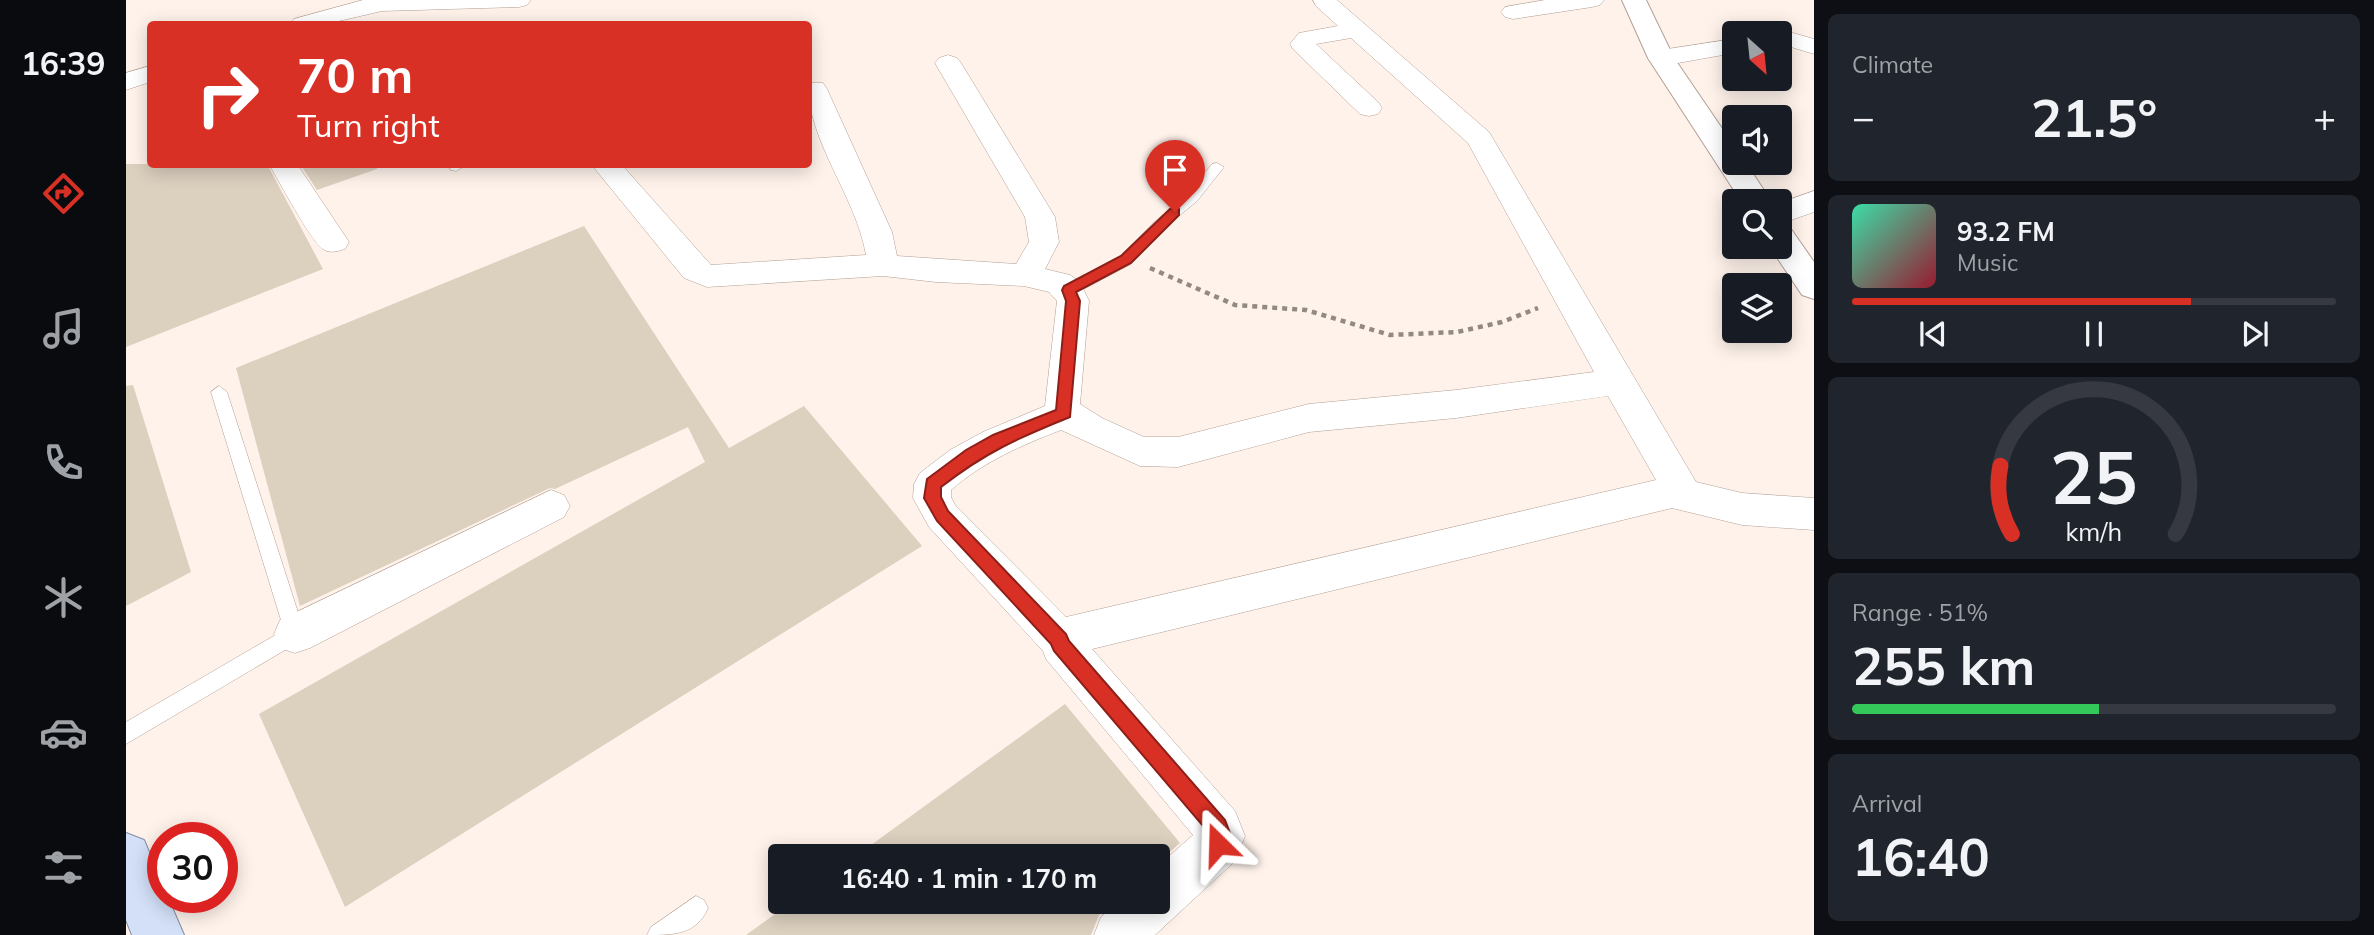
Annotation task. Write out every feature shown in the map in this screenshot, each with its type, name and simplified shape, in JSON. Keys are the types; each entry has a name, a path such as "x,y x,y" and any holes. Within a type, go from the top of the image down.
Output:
{"main road":[{"path":"126,858 158,935"}],"street":[{"path":"313,21 382,4 409,2 494,14 519,0"},
{"path":"1513,12 1592,0"},
{"path":"1634,0 1661,58 1748,189"},
{"path":"1060,640 1063,637 1672,492 1680,486 1617,382 1492,156 1479,138 1324,1"},
{"path":"1356,30 1308,38 1302,44 1369,108"},
{"path":"1792,40 1814,47"},
{"path":"1661,58 1722,48"},
{"path":"948,63 1044,225 1046,242 1024,275"},
{"path":"126,82 147,75"},
{"path":"814,89 877,232 883,265"},
{"path":"285,168 307,205 334,242"},
{"path":"608,168 695,270 706,276 883,265 936,271 1024,275 1059,283 1069,290 1073,301 1062,407 1065,413 1089,428 1130,447 1155,453 1178,452 1309,418 1456,404 1617,382"},
{"path":"1792,209 1814,201"},
{"path":"1792,255 1814,287"},
{"path":"1065,413 998,440 972,454 933,484 932,498 942,516 1060,640 1061,645 1218,828 1221,836 1218,844 1170,888"},
{"path":"1672,492 1742,509 1814,514"},
{"path":"295,634 551,506"},
{"path":"1119,935 1142,914"}],"lane":[{"path":"1069,290 1126,260 1157,227 1192,198 1217,167"},
{"path":"126,734 295,634 219,392"},
{"path":"659,935 696,908"}],"path":[{"path":"1126,260 1168,275 1235,305 1306,310 1391,335 1457,332 1502,322 1568,296"}],"building":[{"path":"126,164 147,164 147,168 269,168 323,269 126,347"},
{"path":"303,168 377,168 377,169 317,190"},
{"path":"584,226 729,448 804,406 922,546 345,907 259,714 705,462 688,427 555,489 550,488 300,606 236,368"},
{"path":"133,385 191,572 126,606 126,386"},
{"path":"1065,704 1180,843 1170,852 1170,844 872,844"},
{"path":"775,914 1100,914 1091,935 746,935"}],"route":[{"path":"1175,212 1126,260 1069,290 1073,301 1062,407 1065,413 998,440 972,454 933,484 932,498 942,516 1060,640 1061,645 1218,828 1221,836 1218,844"}]}
